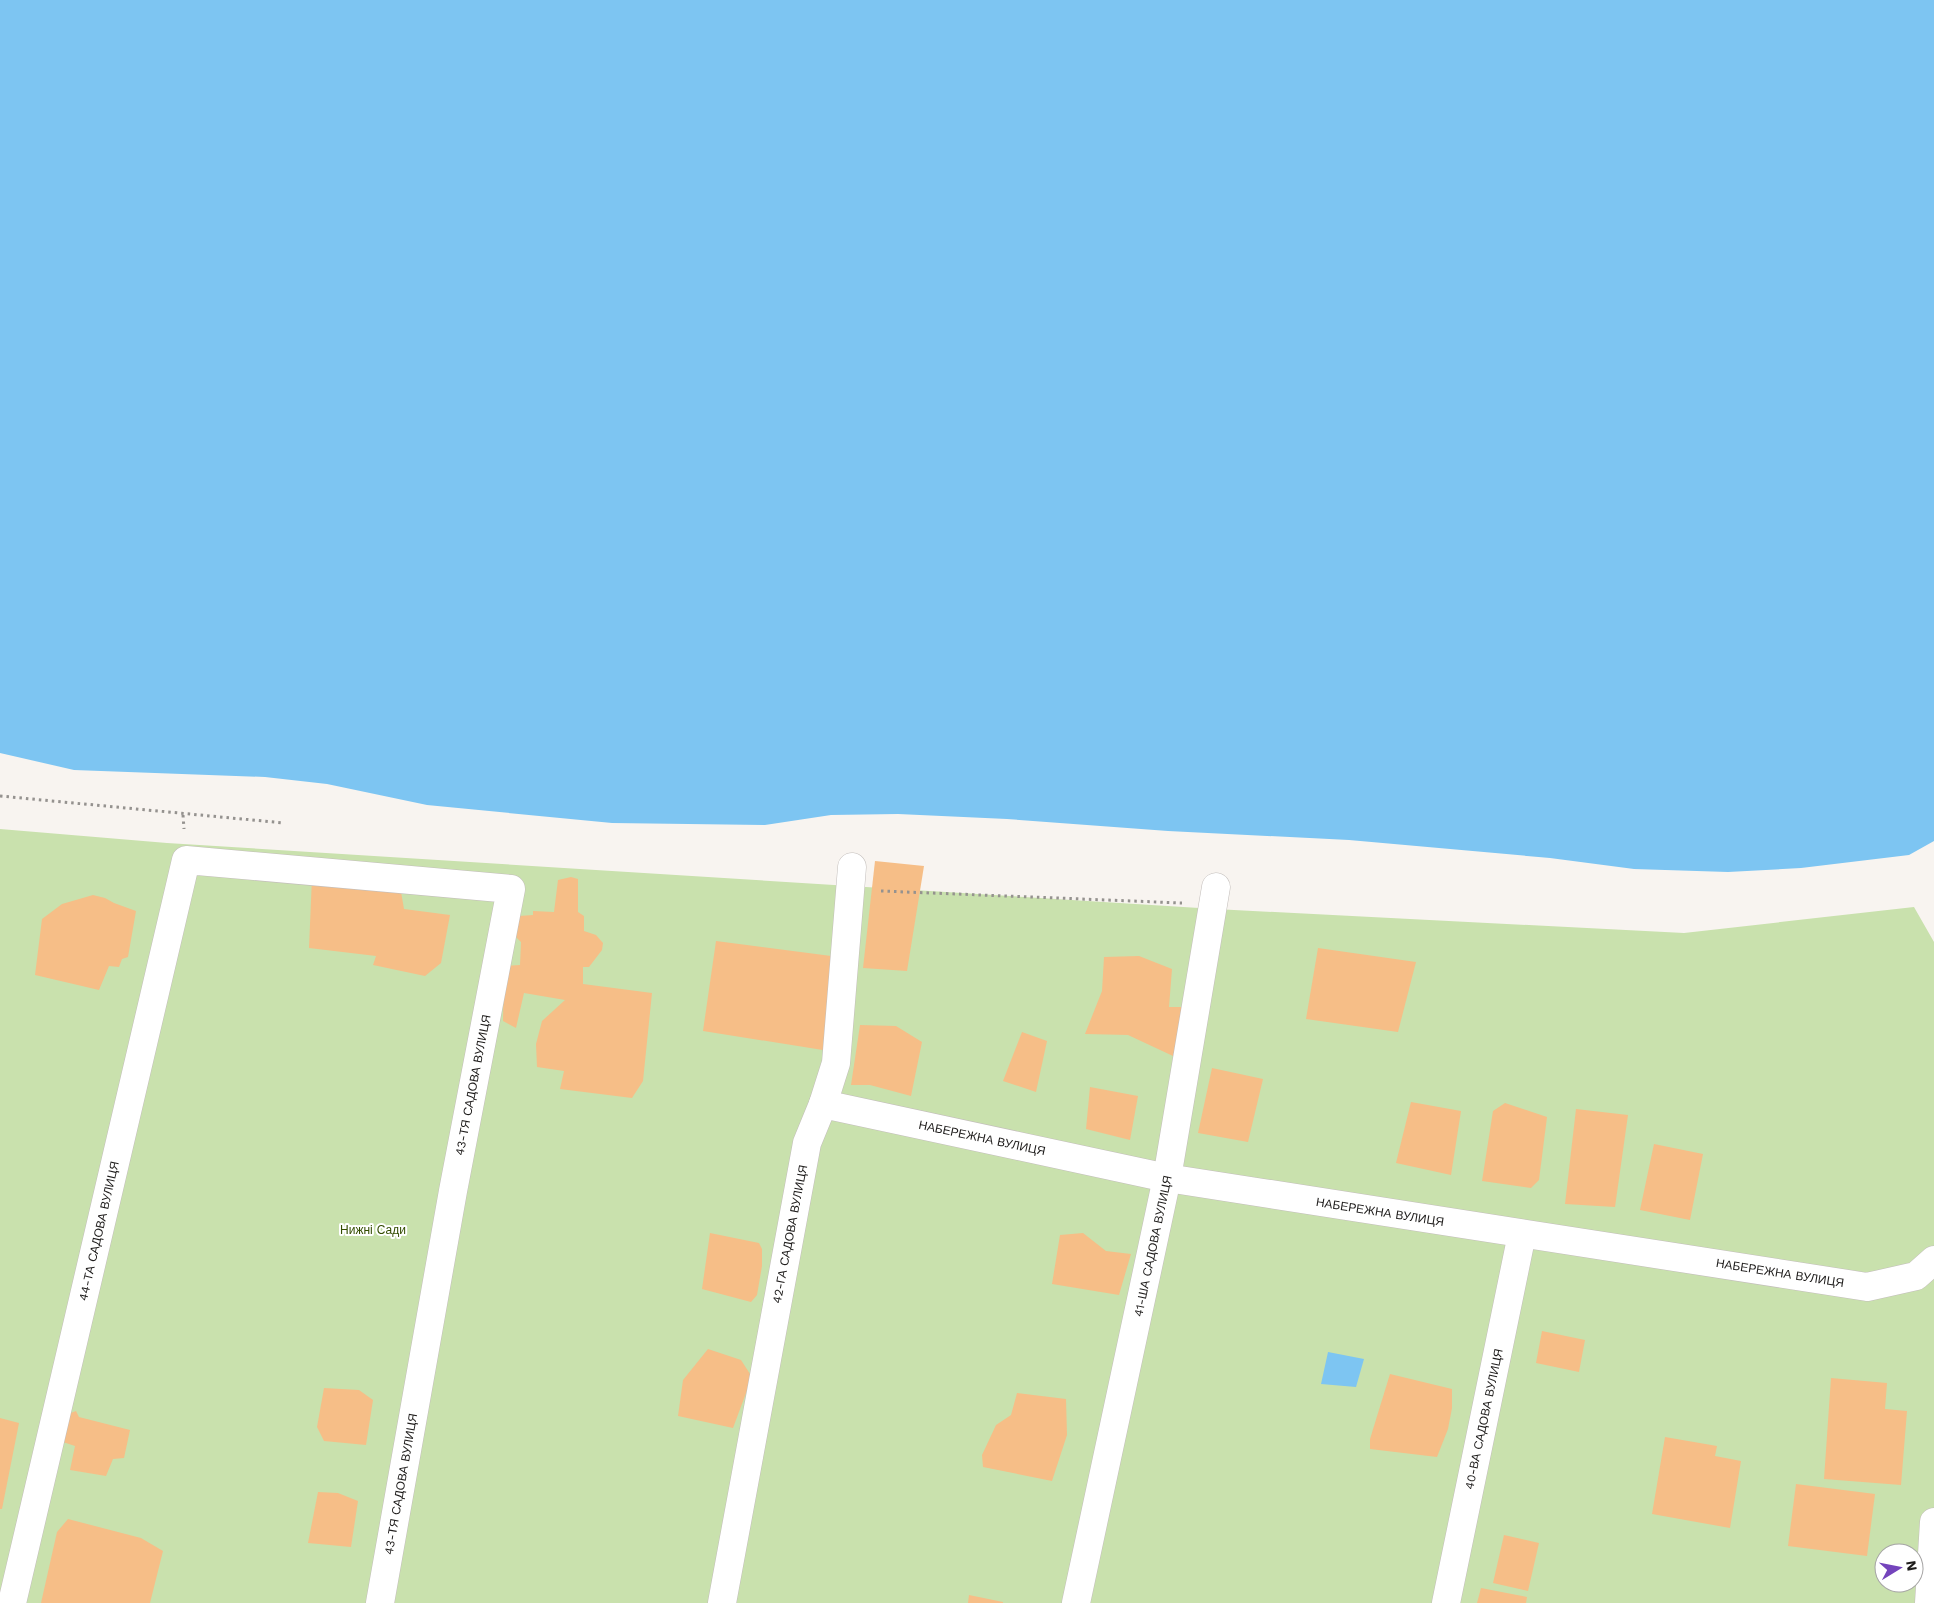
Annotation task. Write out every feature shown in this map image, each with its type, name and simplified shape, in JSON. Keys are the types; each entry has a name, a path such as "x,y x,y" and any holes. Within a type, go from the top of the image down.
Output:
{"street":[{"name":"44-ТА САДОВА ВУЛИЦЯ","path":"12,1603 186,860"},
{"name":"43-ТЯ САДОВА ВУЛИЦЯ","path":"186,860 511,889 453,1191 380,1603"},
{"name":"42-ГА САДОВА ВУЛИЦЯ","path":"722,1603 807,1143 823,1104 836,1063 852,878"},
{"name":"41-ША САДОВА ВУЛИЦЯ","path":"1076,1603 1167,1178 1214,895"},
{"name":"НАБЕРЕЖНА ВУЛИЦЯ","path":"823,1104 1167,1178 1868,1286 1916,1276 1934,1260"},
{"name":"40-ВА САДОВА ВУЛИЦЯ","path":"1446,1603 1522,1234"},
{"path":"1929,1603 1934,1522"}],"path":[{"path":"0,796 284,823"},
{"path":"852,878 1214,895"}],"green space":[{"name":"Нижні Сади","path":"0,829 167,843 1215,909 1684,933 1914,907 1934,942 1934,1603 0,1603"}],"water":[{"path":"0,0 1934,0 1934,841 1909,855 1801,868 1728,872 1634,869 1550,858 1349,840 898,814 831,815 765,825 612,823 427,805 327,784 265,777 74,770 0,753"},
{"path":"1328,1352 1364,1359 1356,1387 1321,1384"}],"building":[{"path":"875,861 924,866 907,971 863,968"},
{"path":"312,877 400,886 404,909 450,915 441,963 425,976 373,965 376,956 309,948"},
{"path":"571,877 578,879 578,912 584,916 584,931 596,935 603,943 602,950 589,967 583,967 583,984 652,993 643,1081 632,1098 560,1089 564,1071 537,1067 536,1044 542,1021 565,1000 524,993 516,1028 503,1021 504,966 520,965 521,942 516,937 519,916 533,915 533,911 554,912 558,880"},
{"path":"93,895 136,911 128,957 122,959 119,967 109,966 99,990 35,975 42,919 62,904"},
{"path":"716,941 839,957 829,1051 703,1031"},
{"path":"1318,948 1416,962 1398,1032 1306,1019"},
{"path":"1139,956 1172,969 1169,1007 1185,1007 1173,1056 1128,1035 1085,1034 1102,991 1104,957"},
{"path":"860,1025 896,1026 922,1042 911,1096 870,1085 851,1085"},
{"path":"1022,1032 1047,1041 1036,1092 1003,1081"},
{"path":"1212,1068 1263,1079 1248,1142 1198,1133"},
{"path":"1090,1087 1138,1096 1130,1140 1086,1129"},
{"path":"1411,1102 1461,1111 1451,1175 1396,1163"},
{"path":"1505,1103 1547,1117 1539,1180 1531,1188 1482,1181 1493,1111"},
{"path":"1576,1109 1628,1115 1615,1207 1565,1204"},
{"path":"1654,1144 1703,1154 1690,1220 1640,1210"},
{"path":"710,1233 759,1243 762,1249 762,1266 757,1295 751,1302 702,1289"},
{"path":"1083,1233 1106,1251 1131,1254 1119,1295 1052,1284 1060,1235"},
{"path":"1542,1331 1585,1340 1579,1372 1536,1363"},
{"path":"708,1349 741,1360 752,1377 733,1428 678,1416 683,1380"},
{"path":"1390,1374 1452,1389 1452,1408 1448,1429 1437,1457 1370,1449 1370,1439"},
{"path":"1831,1378 1887,1383 1885,1409 1907,1411 1901,1485 1824,1479"},
{"path":"324,1388 359,1390 373,1400 366,1445 324,1441 317,1427"},
{"path":"1017,1393 1066,1399 1067,1435 1052,1481 983,1467 982,1455 996,1425 1011,1415"},
{"path":"76,1411 79,1417 130,1430 124,1458 113,1459 106,1476 70,1470 75,1446 60,1441 68,1414"},
{"path":"0,1418 19,1423 2,1509 0,1509"},
{"path":"1665,1437 1717,1446 1715,1456 1741,1461 1730,1528 1652,1514"},
{"path":"1796,1484 1875,1494 1867,1556 1788,1546"},
{"path":"318,1492 338,1493 358,1501 351,1547 308,1543"},
{"path":"68,1519 141,1538 163,1551 150,1603 41,1603 57,1532"},
{"path":"1504,1535 1539,1543 1528,1591 1493,1583"},
{"path":"1481,1588 1527,1597 1526,1603 1477,1603"},
{"path":"969,1595 1003,1602 1003,1603 968,1603"}]}
